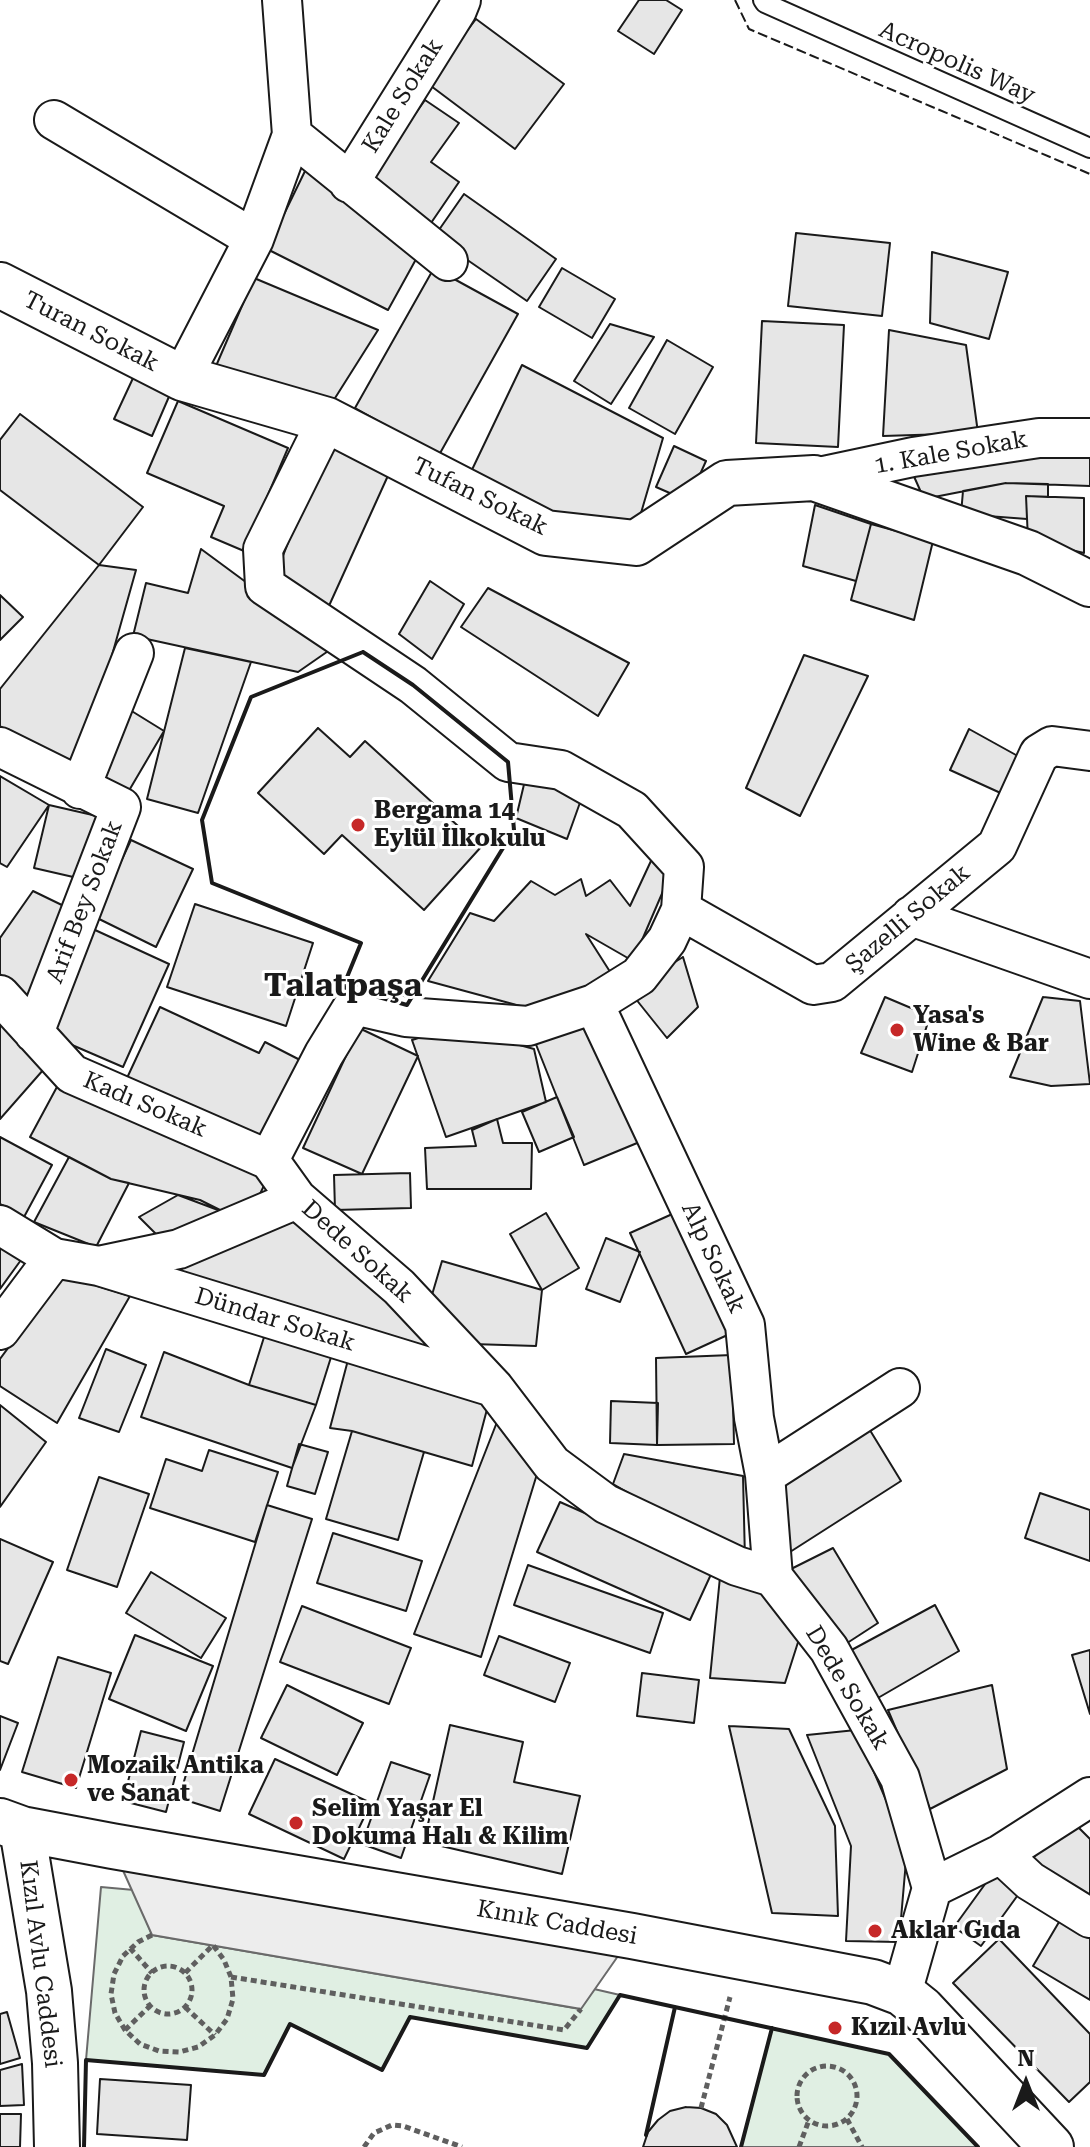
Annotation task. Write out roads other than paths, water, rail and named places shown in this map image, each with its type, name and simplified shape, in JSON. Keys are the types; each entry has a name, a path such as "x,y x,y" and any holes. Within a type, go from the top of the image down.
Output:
{"main road":[{"name":"Turan Sokak","path":"0,285 182,378"},
{"name":"Tufan Sokak","path":"182,378 327,420 546,533 636,543 727,483 814,478 1028,553 1090,584"},
{"name":"Kınık Caddesi","path":"11,1825 873,1982 902,1993 941,2028 1051,2147"},
{"name":"Kızıl Avlu Caddesi","path":"11,1825 49,1991 57,2147"}],"street":[{"path":"182,378 254,239 292,135 282,0"},
{"name":"Kale Sokak","path":"349,183 459,5"},
{"path":"54,120 254,239"},
{"path":"292,135 448,261"},
{"path":"269,1160 324,1054 354,1005 406,1017 528,1026 594,1004 639,976 667,940 681,910 684,867 632,810 561,770 508,762 413,685 265,586 263,549 327,420"},
{"name":"1. Kale Sokak","path":"814,478 913,457 1023,440 1090,438"},
{"path":"80,789 134,653"},
{"name":"Şazelli Sokak","path":"681,910 813,985 832,982 997,846 1039,754 1052,746 1090,751"},
{"name":"Arif Bey Sokak","path":"0,747 121,807 34,1033"},
{"path":"911,916 1090,979"},
{"name":"Kadı Sokak","path":"0,995 72,1074 269,1160"},
{"name":"Alp Sokak","path":"594,1004 745,1325 754,1418 765,1475 773,1577"},
{"name":"Dede Sokak","path":"269,1160 297,1199 399,1287 494,1388 552,1464 606,1504 737,1566 773,1577 829,1649 900,1778 932,1888"},
{"path":"99,1266 179,1249 297,1199"},
{"path":"0,1225 54,1258 0,1330"},
{"name":"Dündar Sokak","path":"54,1258 99,1266 494,1388"},
{"path":"765,1475 900,1388"},
{"path":"902,1993 932,1888 1001,1854 1090,1797"},
{"path":"1001,1854 1030,1881 1090,1918"}],"lane":[{"name":"Acropolis Way","path":"763,0 1090,148"}],"place":[{"name":"Bergama 14 Eylül İlkokulu","path":"358,825"},
{"name":"Yasa's Wine & Bar","path":"897,1030"},
{"name":"Mozaik Antika ve Sanat","path":"71,1780"},
{"name":"Selim Yaşar El Dokuma Halı & Kilim","path":"296,1823"},
{"name":"Aklar Gıda","path":"875,1931"},
{"name":"Kızıl Avlu","path":"835,2028"}],"district":[{"name":"Talatpaşa","path":"343,987"}]}
